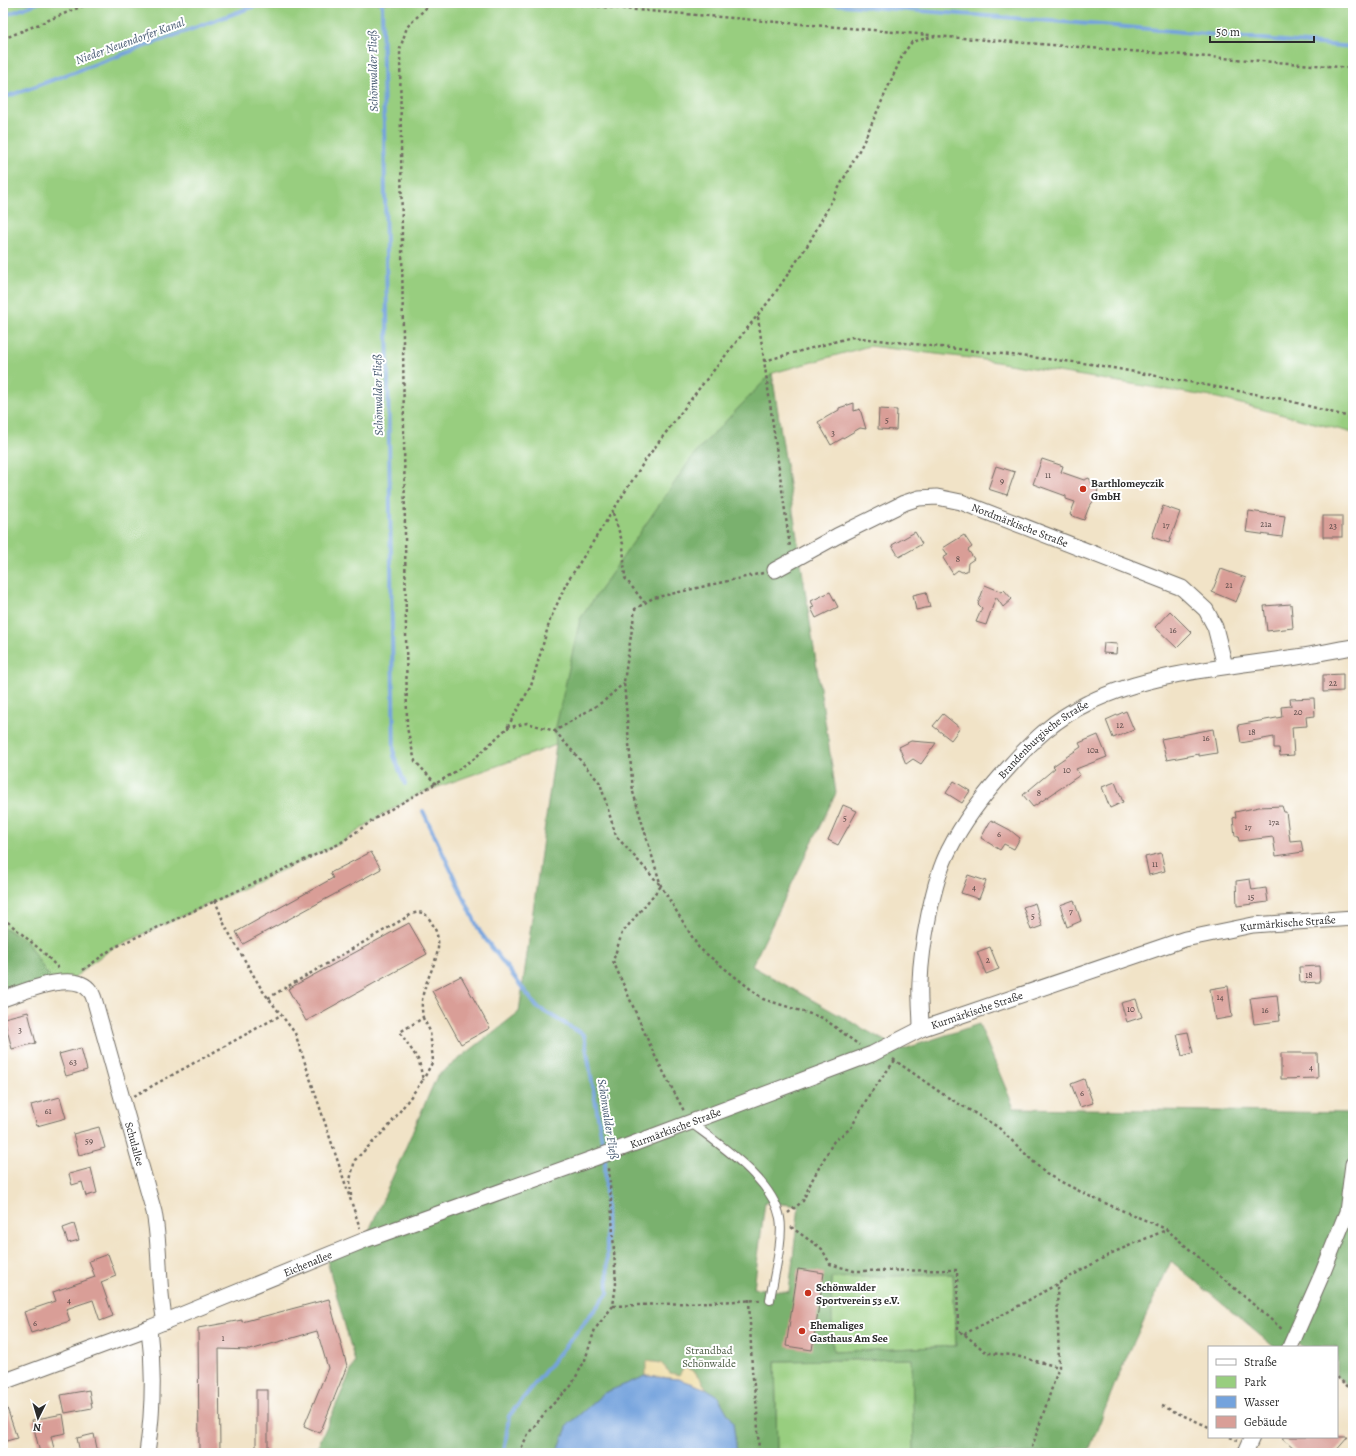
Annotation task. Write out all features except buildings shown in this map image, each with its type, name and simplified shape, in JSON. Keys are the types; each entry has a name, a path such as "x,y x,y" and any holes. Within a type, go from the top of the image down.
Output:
{"street":[{"name":"Nordmärkische Straße","path":"775,570 837,536 904,503 919,498 936,497 961,502 1182,588 1206,610 1215,627 1226,666"},
{"name":"Brandenburgische Straße","path":"921,1029 920,982 934,893 948,851 988,790 1027,746 1051,724 1088,703 1129,686 1226,666 1298,657 1352,647"},
{"name":"Kurmärkische Straße","path":"608,1153 872,1054 921,1029 1185,939 1253,924 1353,918"},
{"path":"3,999 53,983 71,981"},
{"name":"Schulallee","path":"71,981 81,984 90,990 93,996 123,1102 155,1219 159,1249 159,1280 166,1322"},
{"name":"Eichenallee","path":"3,1382 166,1322 365,1240 608,1153"},
{"path":"1292,1343 1323,1272 1346,1212 1353,1164"},
{"path":"147,1453 152,1408 152,1349 150,1328"}],"lane":[{"path":"690,1122 738,1158 774,1197 781,1219 781,1235 770,1300"}],"path":[{"path":"3,39 90,3"},
{"path":"436,3 430,4 408,27 400,49 408,728 415,761 436,784"},
{"path":"556,3 935,36 1353,68"},
{"path":"3,918 43,952 71,981 90,964 113,948 214,900 339,844 380,816 436,784 475,758 507,728 531,686 543,642 557,602 566,584 613,513 646,459 698,390 758,316 809,243 863,143 903,54 912,42 935,36"},
{"path":"758,316 792,561"},
{"path":"764,361 852,337 1091,364 1282,399 1353,418"},
{"path":"613,513 623,544 625,578 644,602"},
{"path":"661,886 633,792 624,682 635,609 644,602 653,598 775,570"},
{"path":"1352,647 1353,686"},
{"path":"555,731 604,702 624,682"},
{"path":"507,728 527,723 555,731 600,783 616,836 661,886 700,948 763,999 822,1018 872,1054"},
{"path":"661,886 622,933 613,961 654,1054 690,1122"},
{"path":"214,900 229,933 268,998 296,1034 365,1240"},
{"path":"268,998 412,914 420,912 426,914 435,927 439,946 432,972 423,993 421,1007 423,1018 430,1031 433,1061 423,1080 389,1126 355,1160 350,1180 352,1202"},
{"path":"123,1102 281,1015"},
{"path":"423,1018 400,1032 418,1061 423,1080"},
{"path":"1059,1367 1012,1355 987,1353 964,1334 958,1331 957,1270 854,1271 830,1264 822,1249 781,1219 803,1201 811,1182 834,1141 851,1128 869,1095 896,1059 944,1095 998,1127 1046,1174 1093,1198 1166,1229 1292,1343"},
{"path":"519,1453 528,1434 571,1386 585,1360 595,1330 613,1306 616,1284 608,1153"},
{"path":"964,1334 1006,1313 1056,1283 1112,1254 1166,1229"},
{"path":"1030,1453 1059,1367 1056,1283"},
{"path":"613,1306 750,1299 752,1370 758,1409 759,1453"},
{"path":"1338,1378 1353,1391"},
{"path":"1162,1406 1208,1427"}],"green space":[{"path":"3,3 1353,3 1353,433 1218,398 978,359 869,346 773,373 695,453 555,731 556,745 421,793 380,816 339,844 113,948 90,964 71,981 53,983 26,941 3,927"},
{"name":"Strandbad Schönwalde","path":"772,373 836,793 752,966 901,1050 979,1024 1014,1108 1353,1113 1353,1390 1338,1377 1338,1346 1302,1346 1295,1340 1291,1346 1273,1346 1171,1261 1116,1381 1088,1453 914,1453 912,1359 775,1361 777,1453 737,1453 733,1423 717,1395 707,1389 695,1372 679,1375 670,1373 661,1363 647,1361 646,1376 604,1393 568,1425 557,1453 315,1453 355,1362 326,1257 365,1240 437,1076 519,1012 556,745 555,731 580,619 695,453","holes":["765,1202 799,1206 789,1292 754,1288","953,1274 956,1346 833,1352 831,1278"]},
{"path":"3,927 26,941 53,983 3,999"},
{"path":"953,1274 956,1346 832,1352 831,1278"},
{"path":"913,1359 914,1453 777,1453 775,1361"}],"sand":[{"path":"646,1361 661,1363 670,1373 679,1375 684,1367 695,1372 707,1389 678,1379 646,1376"}],"water":[{"path":"646,1376 678,1379 707,1389 717,1395 733,1423 737,1453 557,1453 568,1425 604,1393"}],"waterway":[{"path":"3,16 38,3"},
{"name":"Nieder Neuendorfer Kanal","path":"3,98 263,3"},
{"name":"Schönwalder Fließ","path":"382,3 394,756 405,784"},
{"name":"Nieder Neuendorfer Kanal","path":"817,3 1115,26 1353,47"},
{"name":"Schönwalder Fließ","path":"423,811 480,932 537,1007 584,1035 604,1152"},
{"name":"Schönwalder Fließ","path":"504,1453 509,1416 608,1293 605,1158"}],"place":[{"name":"Barthlomeyczik GmbH","path":"1083,489"},
{"name":"Schönwalder Sportverein 53 e.V.","path":"808,1293"},
{"name":"Ehemaliges Gasthaus Am See","path":"802,1331"}]}
